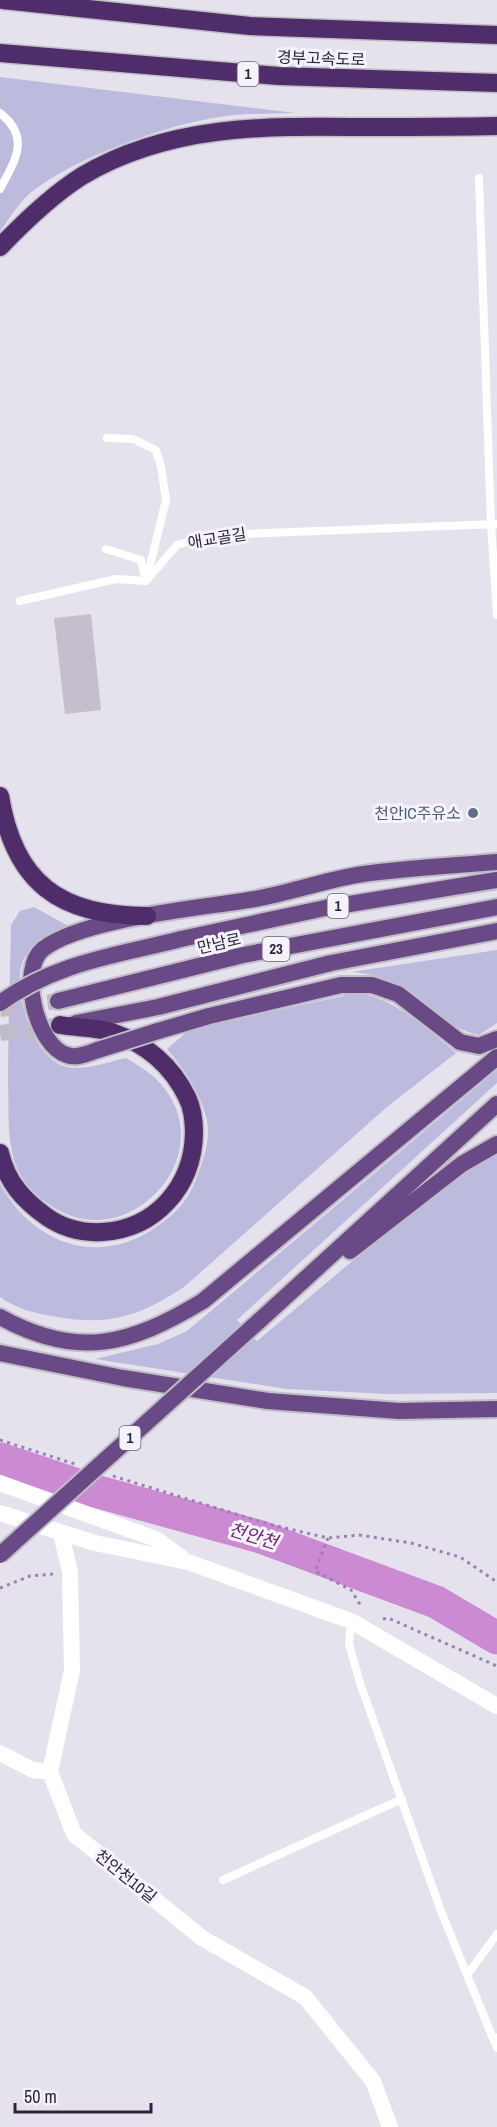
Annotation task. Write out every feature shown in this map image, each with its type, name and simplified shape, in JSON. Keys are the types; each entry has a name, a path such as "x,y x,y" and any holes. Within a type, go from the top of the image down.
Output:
{"highway":[{"name":"경부고속도로","path":"3,0 250,26 497,35"},
{"path":"110,0 250,26"},
{"name":"경부고속도로","path":"0,53 279,76 497,83"},
{"path":"0,248 24,223 82,177 129,154 166,142 209,132 265,126 497,126"},
{"path":"0,796 8,834 18,858 32,877 50,891 93,912 118,916 147,916"},
{"path":"497,862 356,875 256,899 147,916 78,933 42,950 32,964 36,1013 47,1041 68,1056 76,1057 209,1016 341,985 372,985 398,994 460,1042 479,1046 497,1039"},
{"name":"1","path":"0,1003 26,985 60,970 98,958 325,908 497,880"},
{"name":"만남로","path":"58,1001 243,955 497,907"},
{"name":"23","path":"60,1025 158,1008 331,963 497,931"},
{"path":"0,1153 4,1170 24,1200 58,1224 86,1233 120,1231 150,1218 168,1203 184,1180 194,1148 194,1123 188,1098 167,1067 149,1049 113,1032 60,1025"},
{"path":"0,1317 53,1341 79,1343 128,1337 171,1320 203,1301 497,1057"},
{"name":"1","path":"0,1555 497,1104"},
{"path":"259,1321 462,1164 497,1144"},
{"path":"0,1353 123,1378 268,1401 399,1411 497,1409"}],"street":[{"path":"0,1483 156,1539 188,1562"},
{"path":"0,1513 61,1534 188,1562 357,1616 497,1706"},
{"path":"0,1753 33,1770 50,1772 72,1670 70,1572 61,1534"},
{"name":"천안천10길","path":"50,1772 74,1834 202,1938 305,1997 373,2081 390,2127"}],"lane":[{"path":"0,113 14,130 18,150 0,189"},
{"path":"479,178 497,615"},
{"path":"107,438 133,440 156,450 161,466 166,500 146,581"},
{"name":"애교골길","path":"146,581 177,545 216,535 494,524"},
{"path":"106,549 141,560 146,581"},
{"path":"20,601 116,579 146,581"},
{"path":"357,1616 349,1644 360,1683 441,1911 497,2048"},
{"path":"222,1880 402,1799"},
{"path":"468,1974 497,1934"}],"path":[{"path":"0,1440 84,1467"},
{"path":"105,1473 268,1524 328,1538 360,1535 411,1543 460,1557 497,1582"},
{"path":"328,1538 315,1571 351,1590 357,1616"},
{"path":"0,1588 30,1576 70,1572"},
{"path":"375,1619 388,1618 497,1666"}],"shaded area":[{"path":"0,77 295,113 243,114 203,120 122,144 47,181 24,199 0,231"},
{"path":"34,907 70,927 40,941 28,952 21,967 23,1007 34,1036 42,1048 61,1065 76,1068 126,1058 159,1082 177,1110 181,1139 174,1167 158,1191 135,1209 107,1219 77,1218 47,1203 26,1183 13,1156 9,1128 8,1080 11,925 20,911"},
{"path":"497,950 497,1023 479,1035 447,1021 406,990 391,982 373,975 351,972"},
{"path":"356,993 371,996 397,1008 421,1024 456,1053 387,1107 184,1287 168,1297 138,1312 109,1319 93,1320 50,1316 13,1305 0,1297 0,1184 13,1204 28,1220 46,1233 65,1242 85,1247 106,1247 128,1242 150,1231 166,1220 185,1200 201,1167 207,1141 207,1120 201,1101 186,1073 167,1049 189,1030"},
{"path":"497,1070 497,1083 237,1320 257,1341 442,1186 467,1167 497,1153 497,1393 388,1394 287,1389 95,1359 158,1344 187,1331"}],"building":[{"path":"91,614 101,710 65,714 54,618"}],"waterway":[{"name":"천안천","path":"0,1459 95,1491 261,1537 436,1602 497,1638"}],"tunnel":[{"path":"0,1009 58,1001"},
{"path":"0,1033 60,1025"}],"place":[{"name":"천안IC주유소","path":"473,813"}]}
